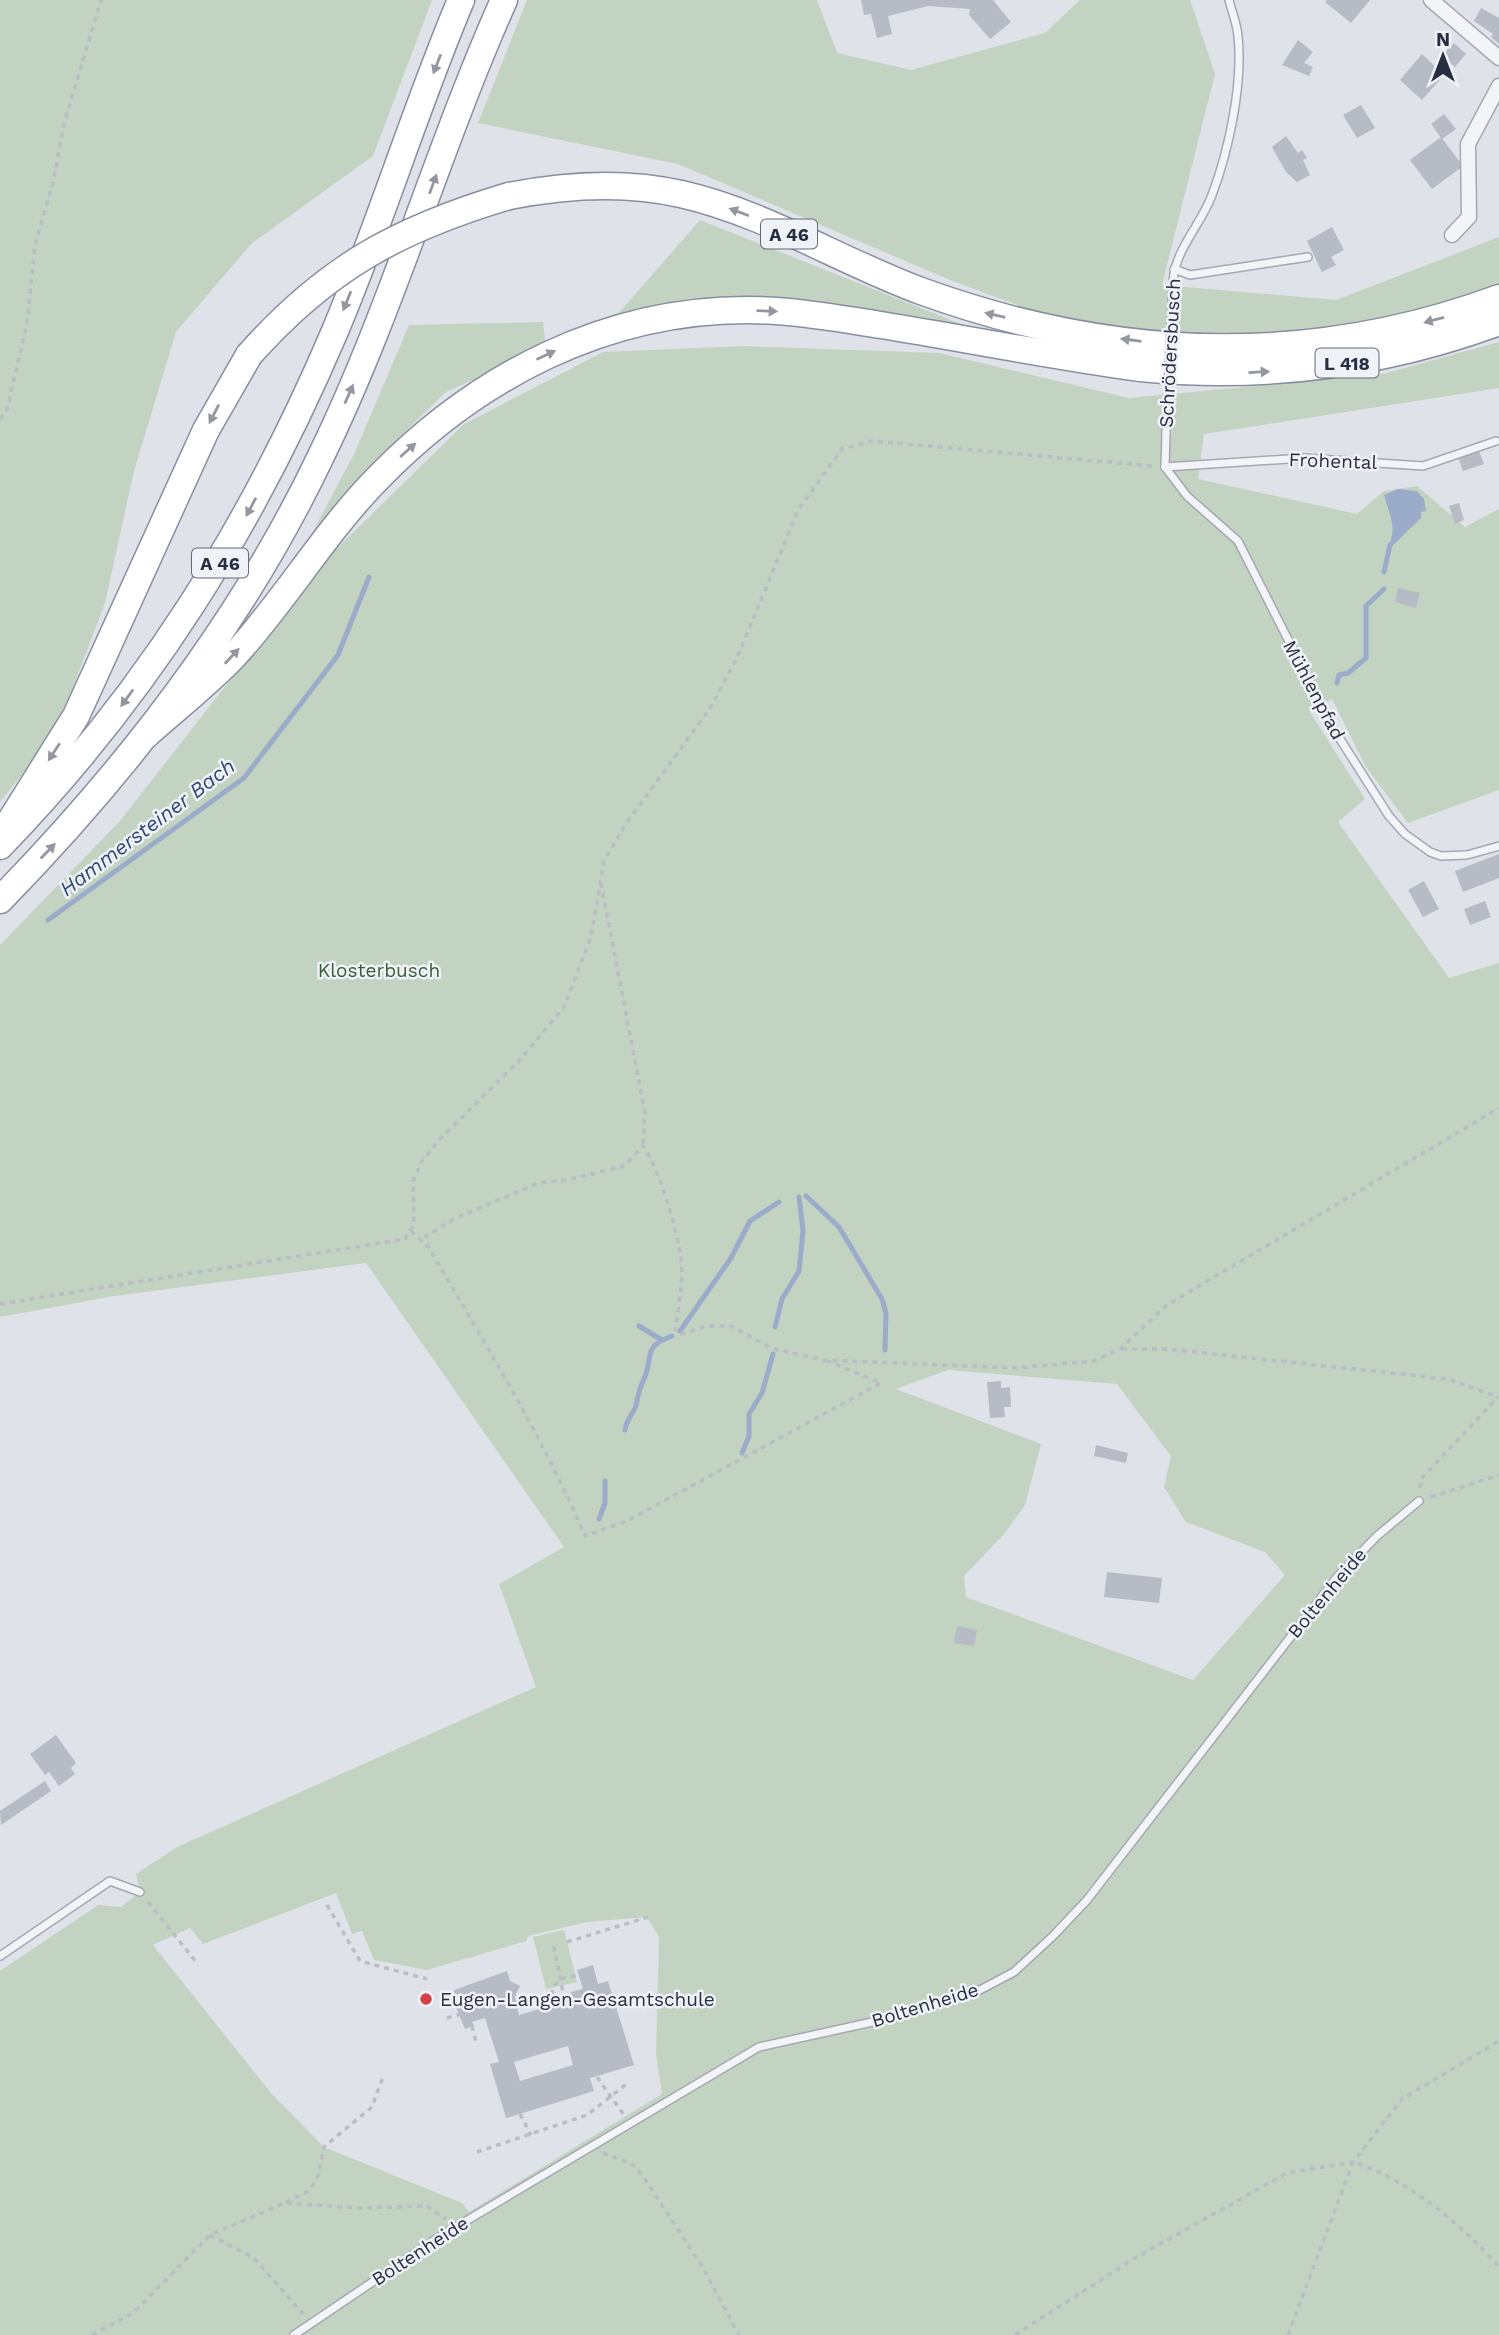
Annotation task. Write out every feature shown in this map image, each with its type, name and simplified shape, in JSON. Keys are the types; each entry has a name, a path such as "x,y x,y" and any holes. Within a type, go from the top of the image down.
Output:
{"highway":[{"name":"A 46","path":"0,846 49,795 115,715 178,629 235,538 279,455 335,330 461,0"},
{"name":"A 46","path":"0,900 72,825 146,735 222,628 276,541 321,457 377,331 504,0"},
{"name":"A 46","path":"0,839 76,716 206,430 249,355 298,303 357,260 422,225 509,196 592,185 681,194 758,219 918,290 985,313 1062,330"},
{"name":"L 418","path":"1062,330 1198,348 1315,345 1381,334 1451,315 1499,298"},
{"name":"L 418","path":"146,735 233,656 314,552 379,476 436,424 486,387 547,354 590,337 645,321 713,311 758,310 815,315 1055,357 1191,373 1316,369 1390,355 1455,338 1499,322"}],"street":[{"path":"1431,0 1499,58"},
{"path":"1452,235 1469,217 1468,144 1499,86"}],"lane":[{"name":"Schrödersbusch","path":"1166,467 1174,269 1212,195 1237,100 1238,36 1229,0"},
{"path":"1174,269 1190,275 1308,257"},
{"name":"Frohental","path":"1166,467 1303,458 1423,466 1496,441"},
{"name":"Mühlenpfad","path":"1166,467 1187,496 1238,541 1333,728 1373,792 1405,834 1430,852 1441,856 1467,855 1499,846"},
{"name":"Boltenheide","path":"293,2335 453,2230 588,2147 627,2119 759,2047 904,2015 976,1992 1014,1972 1054,1937 1087,1900 1337,1577 1377,1536 1419,1501"},
{"path":"0,1956 110,1881 140,1892"}],"path":[{"path":"0,419 7,410 27,323 35,245 53,181 64,124 102,0"},
{"path":"0,1304 399,1241 411,1231 415,1214 414,1181 422,1161 440,1139 520,1060 564,1007 591,937 604,861 625,825 709,710 737,658 798,510 842,449 872,441 1166,467"},
{"path":"601,881 645,1113 643,1146 649,1155 671,1218 681,1261 675,1330 681,1334 707,1326 731,1326 771,1348 824,1360 881,1383 627,1521 584,1536 541,1442 429,1248 426,1236 456,1218 538,1183 567,1180 624,1166 643,1146"},
{"path":"824,1360 1016,1368 1093,1361 1120,1349 1167,1305 1499,1108"},
{"path":"411,1231 429,1248"},
{"path":"1120,1349 1166,1349 1448,1379 1498,1396 1421,1479 1419,1501 1499,1475"},
{"path":"140,1892 197,1963"},
{"path":"327,1905 360,1961 426,1979"},
{"path":"567,1942 648,1917"},
{"path":"554,1946 565,2001"},
{"path":"553,2005 552,1988 560,1979 579,1975"},
{"path":"447,2018 461,2014"},
{"path":"472,2026 475,2042"},
{"path":"1288,2335 1353,2162 1402,2099 1499,2041"},
{"path":"92,2335 133,2314 210,2235 309,2191 318,2176 324,2147 372,2107 384,2074"},
{"path":"597,2077 627,2119"},
{"path":"477,2152 587,2115 629,2082"},
{"path":"520,2114 531,2135"},
{"path":"588,2147 632,2164 643,2176 703,2268 739,2335"},
{"path":"1015,2335 1135,2258 1287,2173 1353,2162 1370,2167 1434,2206 1470,2234 1499,2267"},
{"path":"284,2203 361,2208 426,2206 444,2215 453,2230"},
{"path":"210,2235 254,2258 311,2323"}],"green space":[{"path":"0,0 432,0 373,156 251,244 176,332 134,471 105,603 72,690 49,741 0,802"},
{"path":"527,0 817,0 837,53 911,70 1045,33 1080,0 1190,0 1215,74 1162,285 1336,300 1499,237 1499,285 1464,303 1308,336 1155,330 1058,320 950,280 678,164 478,123"},
{"path":"700,220 971,328 683,302 617,315"},
{"path":"543,322 546,347 446,392 376,460 308,541 355,452 409,325"},
{"name":"Klosterbusch","path":"1499,342 1499,388 1204,434 1198,479 1357,514 1384,491 1417,486 1465,527 1499,509 1499,790 1408,823 1366,767 1332,699 1310,712 1365,799 1338,822 1449,978 1499,963 1499,2335 0,2335 0,1971 98,1905 121,1907 140,1892 136,1874 177,1847 536,1687 499,1584 564,1547 366,1263 114,1296 0,1317 0,945 120,821 320,565 464,424 603,352 744,346 939,353 1129,398 1383,374","holes":["948,1370 1117,1384 1171,1456 1164,1487 1186,1522 1265,1552 1285,1575 1193,1680 966,1597 964,1576 1005,1533 1025,1505 1041,1444 896,1389","336,1893 352,1934 362,1931 374,1960 427,1970 526,1941 528,1936 587,1922 647,1917 659,1937 656,2054 662,2094 469,2212 462,2203 324,2147 271,2093 153,1945 190,1928 203,1944"]},
{"path":"564,1930 577,1982 546,1989 533,1937"}],"water":[{"path":"1398,489 1417,491 1424,499 1426,511 1421,512 1421,518 1392,546 1389,544 1393,532 1384,495"}],"building":[{"path":"861,0 993,0 1011,22 990,39 969,15 970,9 928,6 888,16 892,34 877,38 871,14 864,15"},
{"path":"1370,0 1351,23 1325,2"},
{"path":"1481,8 1499,18 1499,44 1491,37 1493,34 1474,21"},
{"path":"1298,40 1313,52 1304,63 1313,67 1309,76 1282,65"},
{"path":"1454,43 1466,54 1455,67 1442,55"},
{"path":"1422,54 1444,75 1422,100 1400,80"},
{"path":"1361,105 1375,128 1357,138 1343,115"},
{"path":"1444,114 1456,129 1442,139 1431,124"},
{"path":"1286,136 1298,153 1302,150 1307,158 1303,160 1310,175 1297,182 1286,172 1272,147"},
{"path":"1441,137 1463,166 1432,189 1410,160"},
{"path":"1332,227 1344,250 1331,257 1336,265 1322,272 1307,241"},
{"path":"1479,451 1484,464 1463,471 1458,457"},
{"path":"1459,503 1464,520 1455,524 1449,506"},
{"path":"1398,588 1420,593 1416,608 1395,602"},
{"path":"1499,854 1499,878 1463,892 1455,871"},
{"path":"1424,881 1439,909 1423,917 1408,890"},
{"path":"1485,901 1491,917 1470,925 1464,909"},
{"path":"1001,1381 1001,1388 1010,1387 1011,1407 1004,1407 1005,1417 990,1418 987,1382"},
{"path":"1096,1445 1128,1453 1126,1463 1094,1456"},
{"path":"1107,1572 1162,1578 1159,1603 1104,1597"},
{"path":"957,1626 977,1630 974,1646 954,1643"},
{"path":"56,1735 76,1763 71,1768 75,1774 59,1786 49,1772 45,1775 30,1754"},
{"path":"45,1781 51,1791 1,1825 0,1811"},
{"path":"593,1965 598,1984 608,1981 634,2065 590,2078 594,2091 506,2118 490,2064 499,2062 485,2018 472,2022 474,2026 465,2029 455,2005 454,1990 507,1971 510,1981 520,1986 515,1996 519,2015 573,1999 571,1992 583,1989 577,1970","holes":["568,2046 573,2065 520,2081 514,2062"]}],"waterway":[{"path":"1384,572 1390,545"},
{"name":"Hammersteiner Bach","path":"48,920 244,778 338,655 369,577"},
{"path":"1337,683 1339,675 1348,673 1366,658 1366,606 1384,589"},
{"path":"806,1196 839,1227 882,1299 886,1313 885,1350"},
{"path":"775,1327 782,1299 799,1271 803,1231 799,1197"},
{"path":"680,1331 731,1258 750,1221 779,1202"},
{"path":"639,1326 662,1340"},
{"path":"625,1430 635,1408 652,1349 672,1336"},
{"path":"742,1453 749,1436 749,1414 762,1393 773,1354"},
{"path":"599,1519 605,1503 605,1481"}],"place":[{"name":"Eugen-Langen-Gesamtschule","path":"426,1999"}]}
